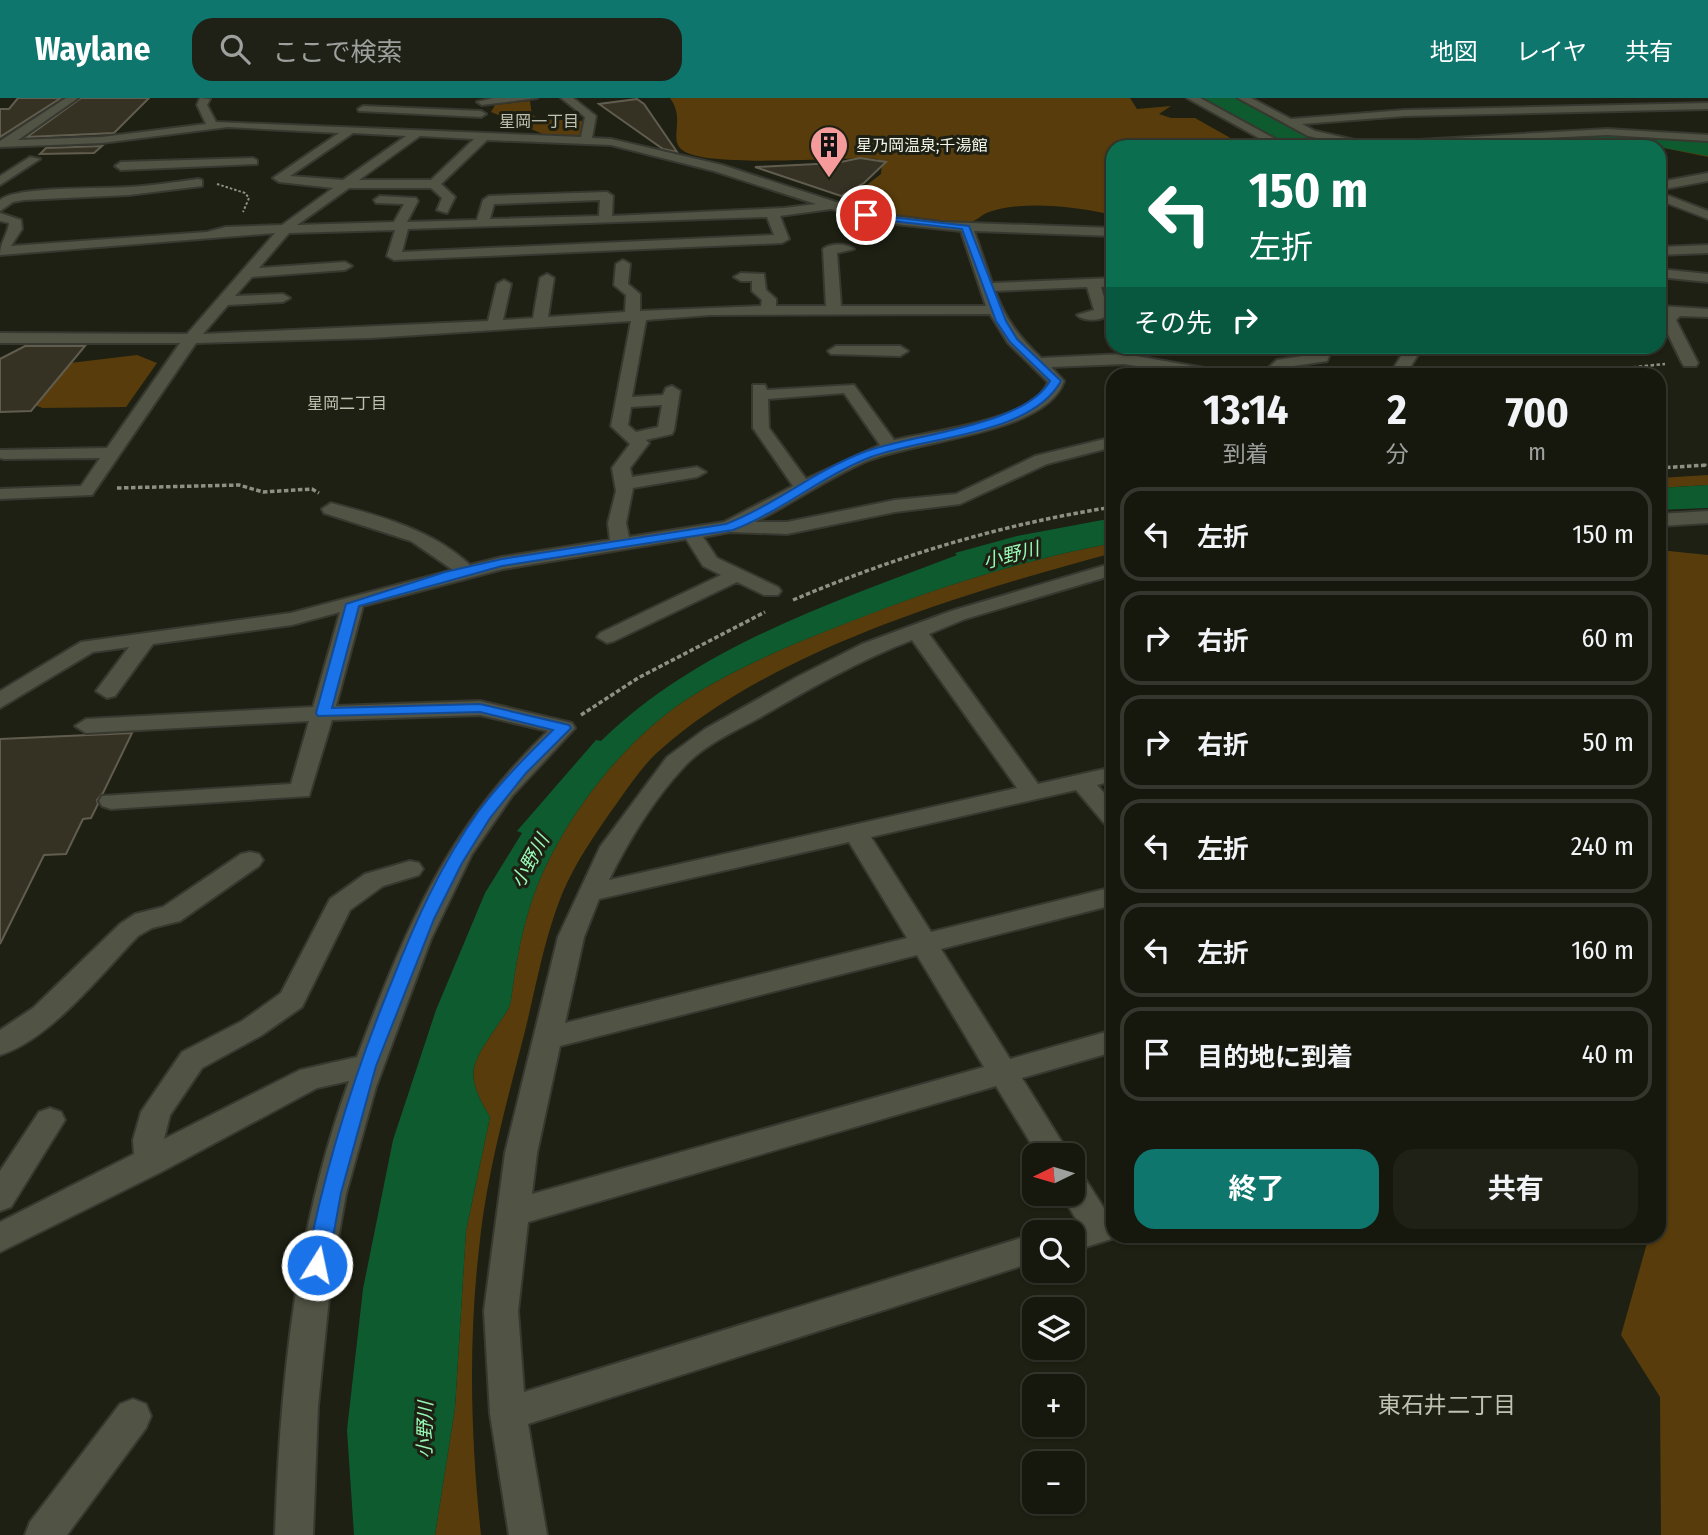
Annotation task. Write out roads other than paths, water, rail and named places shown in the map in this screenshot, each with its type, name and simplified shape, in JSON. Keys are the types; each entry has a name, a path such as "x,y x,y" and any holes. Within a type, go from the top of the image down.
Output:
{"street":[{"path":"2,144 73,98"},
{"path":"384,98 352,118 279,178 346,185 434,184 447,192 449,197 443,210"},
{"path":"2,144 131,137 212,125 324,128 352,118 532,98"},
{"path":"566,98 591,116 586,141"},
{"path":"1192,98 1271,140"},
{"path":"1243,98 1288,122 1331,140"},
{"path":"1528,98 1548,110 1583,140"},
{"path":"1641,98 1657,106"},
{"path":"205,99 202,104 212,125"},
{"path":"1371,102 1395,113"},
{"path":"1335,104 1376,129"},
{"path":"482,105 498,122 539,139"},
{"path":"1288,122 1395,113 1708,106"},
{"path":"352,118 416,134 623,144 691,161 886,219 966,227 1106,232"},
{"path":"1472,140 1649,132 1708,138"},
{"path":"0,494 86,491 191,339 227,301 285,231 416,134"},
{"path":"116,192 114,183 131,137"},
{"path":"434,184 483,137"},
{"path":"0,181 34,159"},
{"path":"121,166 253,162"},
{"path":"1666,185 1708,177"},
{"path":"3,202 198,183"},
{"path":"482,225 489,200 607,196 605,220"},
{"path":"1666,199 1708,215"},
{"path":"322,201 412,201 400,227 394,256 782,239 772,213"},
{"path":"1,250 207,236 219,232 772,213 832,205"},
{"path":"0,217 15,220 15,229 1,250"},
{"path":"626,219 632,245"},
{"path":"547,248 549,222"},
{"path":"0,701 65,657 88,646 146,636 244,627 353,604 466,571 549,553 728,527 758,516 803,486 846,464 890,447 1018,415 1055,386 1056,381 1013,340 995,310 966,227"},
{"path":"834,312 830,249 847,249"},
{"path":"1666,251 1708,249"},
{"path":"620,543 617,523 624,484 621,468 640,443 619,426 635,316 633,294 621,285 623,264"},
{"path":"250,273 345,267"},
{"path":"1666,274 1708,278"},
{"path":"540,321 541,278 564,277"},
{"path":"741,277 759,277 759,291 769,299 768,312"},
{"path":"832,279 849,278"},
{"path":"989,287 1106,282"},
{"path":"1084,315 1102,314 1093,283"},
{"path":"495,323 504,284"},
{"path":"227,301 283,298"},
{"path":"836,352 995,310"},
{"path":"1666,310 1708,313"},
{"path":"1676,311 1668,320 1689,363"},
{"path":"0,338 191,339 371,333 495,323 768,312 834,312 899,336"},
{"path":"1278,364 1322,358 1323,354"},
{"path":"1038,363 1114,356 1172,368"},
{"path":"803,486 761,428 760,391 848,388 890,447"},
{"path":"623,402 671,395 666,430 635,438"},
{"path":"728,527 765,530 787,528 895,506 960,499 1041,460 1106,444"},
{"path":"4,454 112,453"},
{"path":"624,484 697,472"},
{"path":"331,509 412,532 449,553 466,571"},
{"path":"1666,520 1708,517"},
{"path":"691,533 710,562 771,591"},
{"path":"528,1535 508,1414 500,1311 521,1153 570,937 589,893 620,837 675,762 713,734 805,682 870,649 916,631 1106,571"},
{"path":"607,637 737,575"},
{"path":"111,801 301,791 353,604"},
{"path":"916,631 1031,791"},
{"path":"107,691 146,636"},
{"path":"86,726 323,713 480,708 564,728 521,770 484,815 454,863 425,919 367,1066 330,1193 308,1313 294,1535"},
{"path":"589,893 1106,776"},
{"path":"1082,782 1106,810"},
{"path":"856,834 1047,1143"},
{"path":"0,1044 43,1015 129,930 144,920 171,915 250,860"},
{"path":"150,1163 148,1140 156,1112 192,1060 252,1028 292,1000 339,905 374,880 410,869"},
{"path":"548,1038 1106,898"},
{"path":"513,1213 1106,1043"},
{"path":"0,1238 150,1163 310,1077 367,1066"},
{"path":"0,1198 50,1120"},
{"path":"1083,1206 1095,1231"},
{"path":"508,1414 1022,1252"},
{"path":"44,1535 133,1416"}],"water":[{"path":"1199,98 1235,98 1313,137 1326,140 1280,140"},
{"path":"1587,135 1660,137 1708,144 1708,148 1666,140 1515,140"},
{"path":"1708,485 1708,508 1666,510 1666,488"},
{"path":"1106,519 1106,544 1018,565 926,594 816,635 718,681 674,708 652,726 611,767 575,815 546,866 530,905 509,1006 482,1049 474,1069 476,1089 490,1117 466,1231 455,1408 435,1535 354,1535 347,1430 363,1289 393,1140 436,1010 485,893 522,833 517,831 596,740 601,741 639,708 723,653 768,630 957,555 955,553 1017,536"}],"waterway":[{"name":"小野川","path":"1559,140 1634,140"},
{"name":"小野川","path":"1666,142 1708,148"}],"place":[{"name":"星乃岡温泉;千湯館","path":"829,179"}],"district":[{"name":"星岡一丁目","path":"539,121"},
{"name":"星岡二丁目","path":"347,403"},
{"name":"東石井二丁目","path":"1447,1405"}]}
